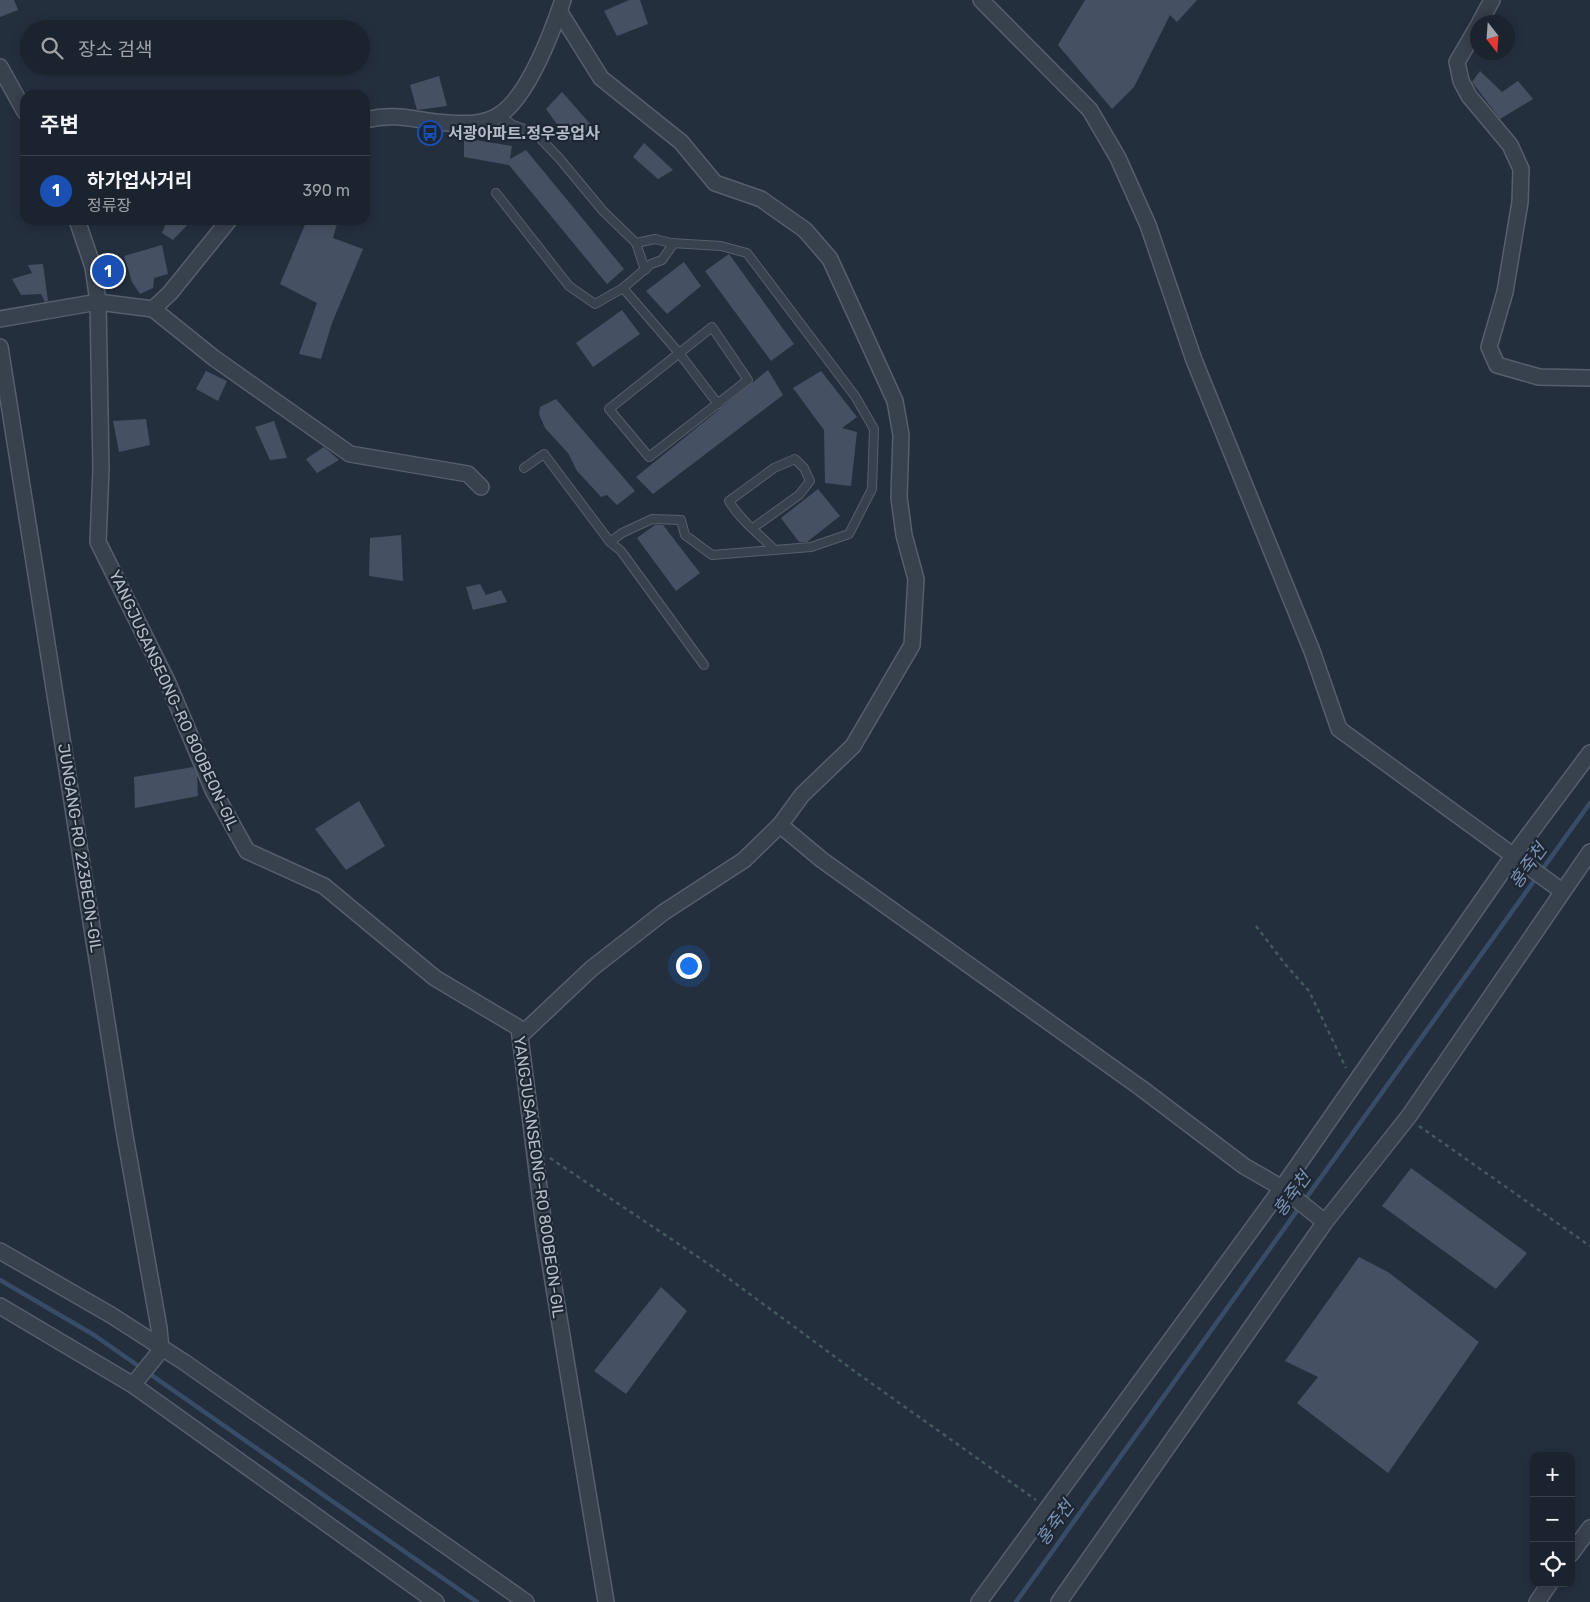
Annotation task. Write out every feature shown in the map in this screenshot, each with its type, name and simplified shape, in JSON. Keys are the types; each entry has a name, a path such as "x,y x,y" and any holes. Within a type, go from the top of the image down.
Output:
{"street":[{"path":"981,0 1090,110 1118,158 1148,225 1194,360 1312,651 1339,729 1562,891"},
{"path":"1484,15 1492,0"},
{"path":"370,119 400,115 463,124 478,123 499,115 512,103 527,82 561,5"},
{"path":"520,1036 591,969 664,912 744,860 780,825 802,795 853,746 912,645 916,579 904,535 899,497 901,435 895,400 830,259 805,230 761,199 714,182 681,142 601,78 561,5"},
{"path":"1470,40 1457,62 1461,82 1469,96 1510,145 1521,169 1520,202 1505,292 1489,347 1497,365 1539,377 1590,378"},
{"path":"0,67 20,103"},
{"name":"YANGJUSANSEONG-RO 800BEON-GIL","path":"79,225 93,267 98,302 101,469 98,542 168,683 213,790 246,851 324,886 435,978 519,1028 544,1226 606,1602"},
{"path":"153,309 170,292 225,225"},
{"path":"0,319 98,302 153,309 214,358 350,454 468,474 481,487"},
{"name":"JUNGANG-RO 223BEON-GIL","path":"0,347 124,1130 161,1350"},
{"path":"979,1602 1282,1188 1514,856 1590,753"},
{"path":"780,825 822,860 1125,1077 1244,1166 1282,1188 1325,1222"},
{"path":"1059,1602 1325,1222 1409,1116 1590,852"},
{"path":"0,1251 111,1315 161,1350 184,1362 526,1602"},
{"path":"0,1306 133,1385 436,1602"},
{"path":"133,1385 161,1350"},
{"path":"1575,1549 1590,1528"},
{"path":"1537,1602 1547,1587"}],"lane":[{"path":"499,115 513,125 535,133 559,158 603,211 636,243 645,270"},
{"path":"496,193 569,286 595,304 623,288 645,270 662,260 674,243"},
{"path":"610,542 622,533 652,519 671,519 681,520 685,535 712,555 810,547 848,534 872,489 874,429 855,396 747,253 721,246 674,243 655,239 636,243"},
{"path":"623,288 679,353 718,404"},
{"path":"712,327 748,380 649,457 609,409 679,353 712,327"},
{"path":"524,468 544,454 610,542 621,551 704,666"},
{"path":"753,528 799,495 810,481 804,468 795,459 774,468 730,501 738,517 753,528 775,550"}],"path":[{"path":"1256,926 1285,964 1309,990 1354,1086"},
{"path":"1409,1116 1423,1130 1590,1246"},
{"path":"533,1146 713,1267 857,1373 1048,1508"}],"building":[{"path":"0,0 14,0 18,10 0,17"},
{"path":"629,0 640,0 648,24 617,36 604,11"},
{"path":"1085,0 1197,0 1177,22 1170,15 1134,87 1112,109 1058,45"},
{"path":"1480,71 1502,92 1518,81 1533,99 1500,119 1472,82"},
{"path":"439,76 447,106 417,110 410,85"},
{"path":"562,92 592,126 569,141 546,109"},
{"path":"464,138 512,146 510,159 526,150 624,269 607,284 509,165 464,157"},
{"path":"644,143 673,170 658,179 633,157"},
{"path":"165,225 187,225 173,240 162,233"},
{"path":"305,225 337,225 333,238 363,249 332,323 321,359 299,354 317,303 280,284"},
{"path":"162,245 168,274 154,278 153,288 140,294 132,282 124,256"},
{"path":"729,254 794,344 771,361 705,271"},
{"path":"684,262 701,286 667,314 646,291"},
{"path":"43,264 48,301 45,302 41,294 21,295 12,279 32,273 28,265"},
{"path":"622,310 640,334 593,367 576,343"},
{"path":"768,370 783,395 653,494 636,477"},
{"path":"206,371 227,381 218,401 196,389"},
{"path":"821,371 857,417 842,428 857,432 851,486 825,483 824,430 793,388"},
{"path":"556,399 635,491 617,505 607,495 601,497 577,471 568,453 545,428 539,414 540,407"},
{"path":"146,419 150,445 119,452 113,421"},
{"path":"274,421 287,458 270,460 255,427"},
{"path":"324,447 339,460 317,473 306,459"},
{"path":"818,489 840,516 807,542 799,542 781,518"},
{"path":"655,525 663,525 700,573 676,591 637,538"},
{"path":"401,535 403,581 369,576 370,538"},
{"path":"480,584 486,595 501,590 507,602 473,610 466,587"},
{"path":"193,767 197,775 198,796 135,808 134,777"},
{"path":"359,801 385,846 346,870 315,829"},
{"path":"1411,1168 1527,1253 1496,1289 1382,1206"},
{"path":"1359,1257 1388,1272 1479,1342 1388,1473 1297,1403 1318,1377 1285,1361"},
{"path":"661,1287 687,1311 626,1394 594,1371"}],"waterway":[{"name":"홍죽천","path":"1016,1602 1590,803"},
{"path":"0,1280 94,1335 477,1602"}],"place":[{"name":"서광아파트.정우공업사","path":"430,133"},
{"name":"하가업사거리","path":"108,271"}]}
